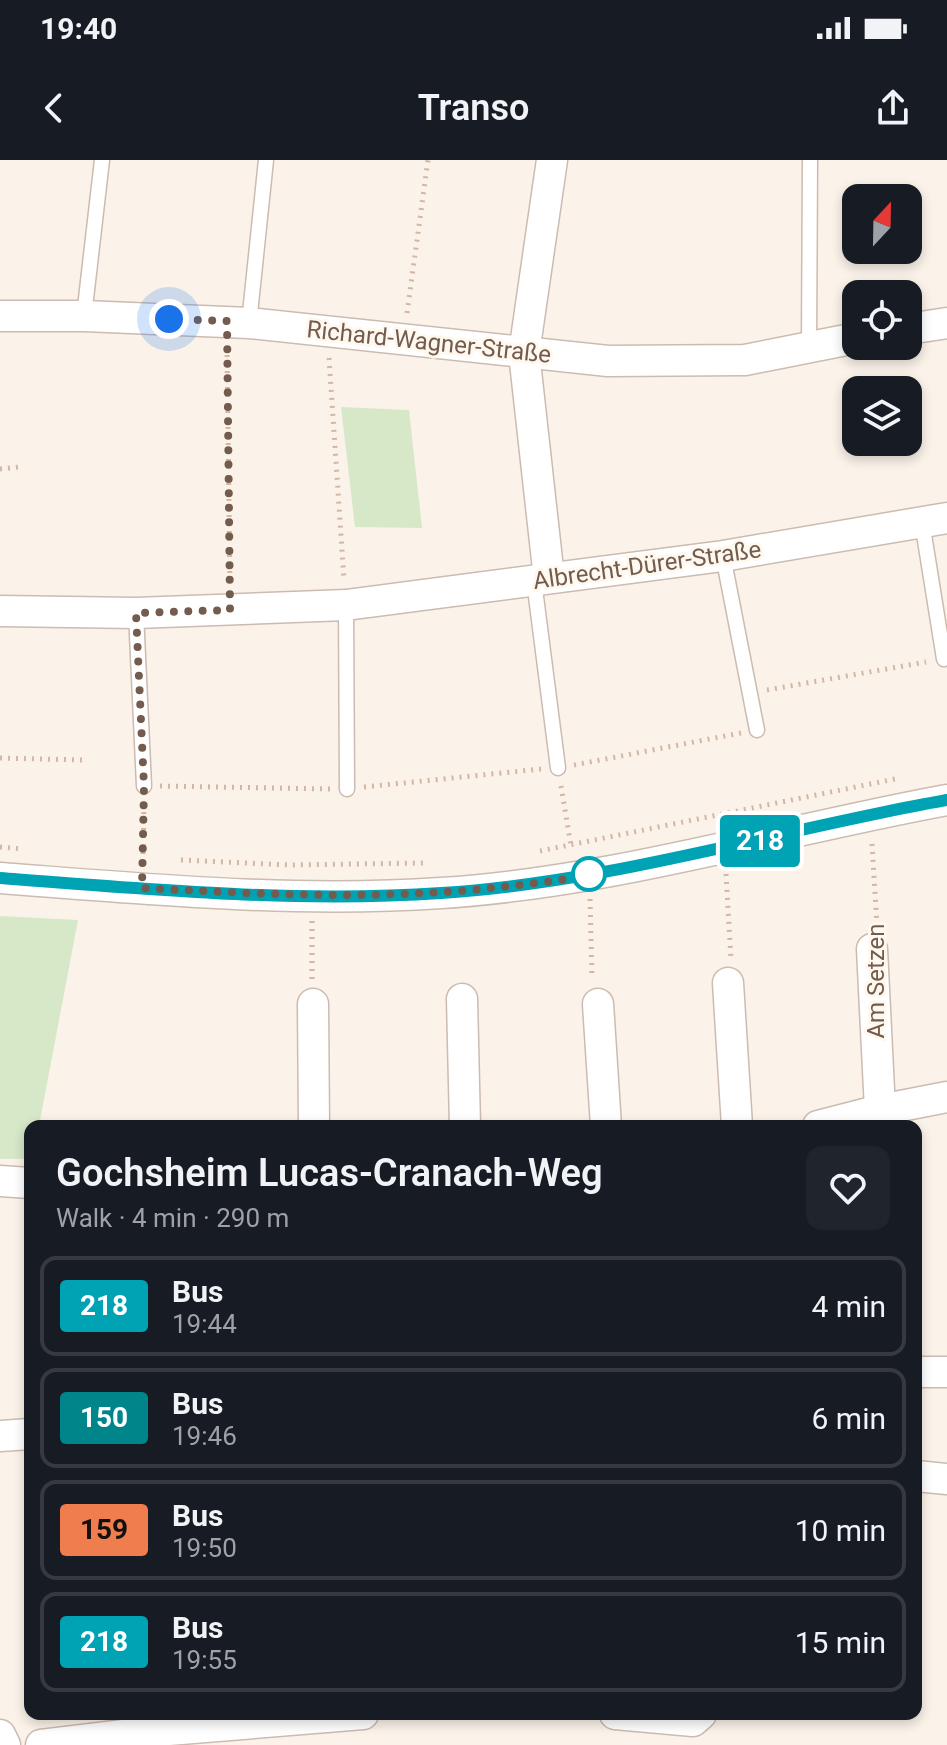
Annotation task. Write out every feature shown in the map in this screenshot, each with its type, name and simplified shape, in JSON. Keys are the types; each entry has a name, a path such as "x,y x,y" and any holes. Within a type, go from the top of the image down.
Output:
{"street":[{"path":"541,580 524,353 552,160"},
{"name":"Richard-Wagner-Straße","path":"0,316 238,322 608,361 745,360 842,340"},
{"path":"922,327 947,323"},
{"name":"Albrecht-Dürer-Straße","path":"0,611 136,613 346,605 723,556 935,520"},
{"path":"0,878 142,874 312,896 442,893 604,872 726,849 947,800"},
{"name":"Am Setzen","path":"872,949 880,1110"},
{"path":"728,983 737,1120"},
{"path":"462,999 465,1120"},
{"path":"313,1004 314,1120"},
{"path":"598,1004 606,1120"},
{"path":"841,1120 947,1097"},
{"path":"0,1181 24,1183"},
{"path":"922,1372 947,1372"},
{"path":"0,1436 24,1434"},
{"path":"922,1477 947,1479"},
{"path":"41,1745 290,1720"},
{"path":"652,1720 695,1727"},
{"path":"0,1735 5,1745"}],"lane":[{"path":"84,316 102,160"},
{"path":"238,322 266,160"},
{"path":"809,346 810,160"},
{"path":"935,520 944,659"},
{"path":"723,556 757,730"},
{"path":"541,580 558,768"},
{"path":"346,605 347,789"},
{"path":"136,613 144,786"}],"path":[{"path":"403,338 428,160"},
{"path":"230,610 238,322"},
{"path":"328,330 346,605"},
{"path":"0,469 19,467"},
{"path":"751,692 944,659"},
{"path":"142,874 144,786 347,789 558,768 757,730"},
{"path":"0,758 83,760"},
{"path":"558,768 571,846"},
{"path":"530,853 902,778"},
{"path":"0,847 32,849"},
{"name":"Am Setzen","path":"872,850 878,938 872,949"},
{"path":"142,874 157,859"},
{"path":"172,860 290,865 437,862"},
{"path":"727,881 732,967 728,983"},
{"path":"591,904 592,984 598,1004"},
{"path":"312,930 313,1004"}],"green space":[{"path":"341,407 409,410 422,528 355,527"},
{"path":"0,916 78,920 40,1120 24,1120 24,1159 0,1159"}],"bus line":[{"name":"218","path":"0,878 312,896 442,893 588,875 726,849 947,800"}],"route":[{"path":"169,319 227,321 230,610 136,613 144,786 142,888 312,896 399,895 510,886 589,874"}]}
